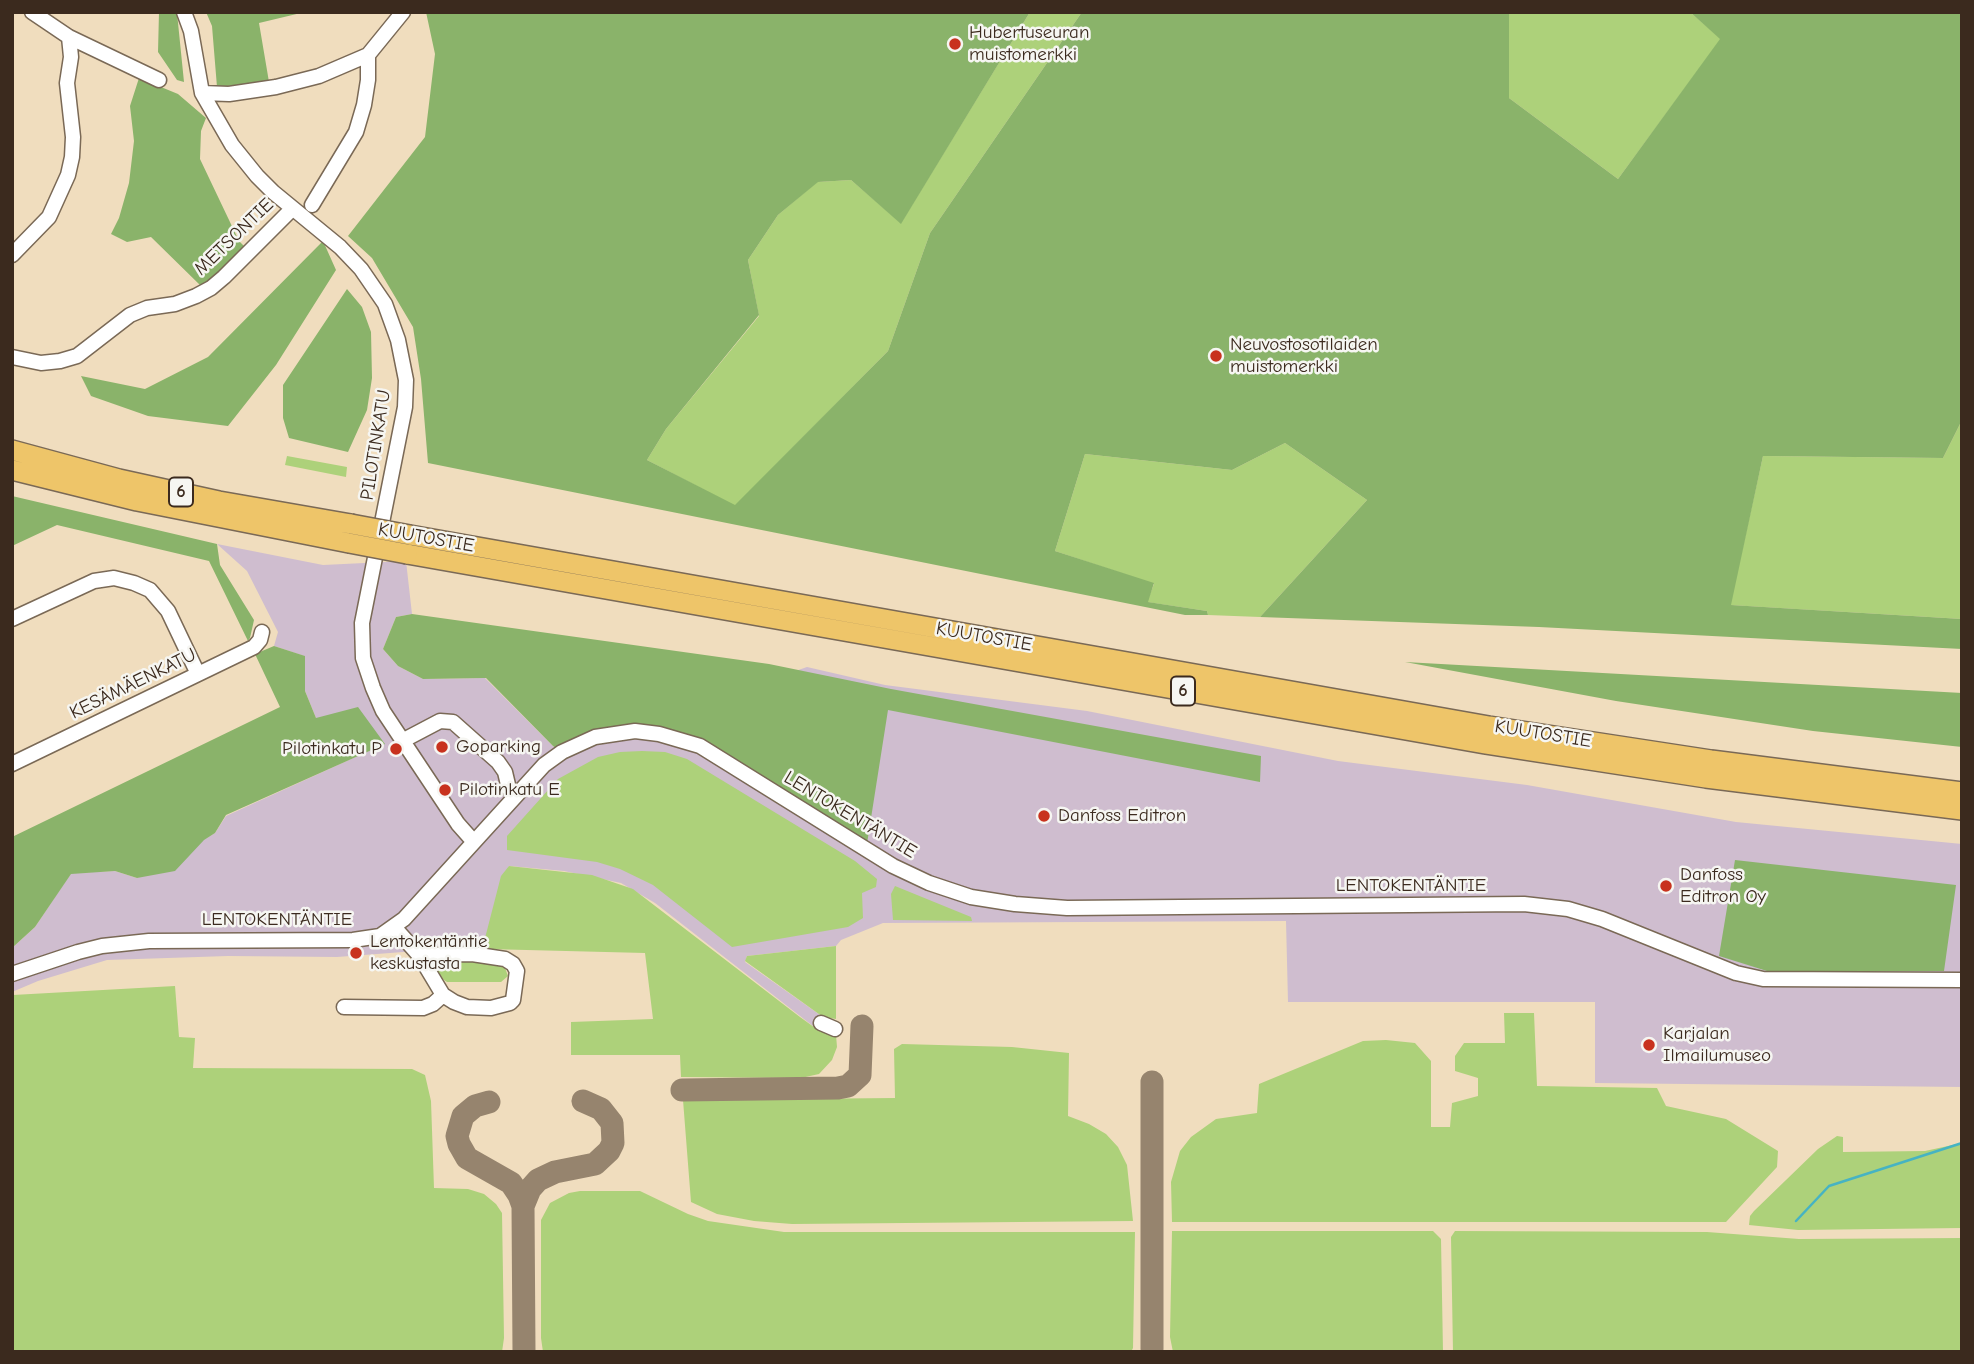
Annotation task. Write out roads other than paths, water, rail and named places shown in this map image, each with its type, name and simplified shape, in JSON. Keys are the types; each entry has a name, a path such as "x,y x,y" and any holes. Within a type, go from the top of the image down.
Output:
{"highway":[{"name":"KUUTOSTIE","path":"12,450 119,479 350,534"},
{"name":"KUUTOSTIE","path":"12,470 137,501 350,534 1489,726 1711,760 1962,792"},
{"name":"KUUTOSTIE","path":"408,544 1485,744 1706,778 1962,810"}],"street":[{"path":"32,12 69,37 159,79"},
{"name":"PILOTINKATU","path":"184,12 191,31 202,93 232,145 257,176 292,209 340,247 361,269 385,304 401,351 406,380 405,407 362,623 363,658 383,711 457,824 474,842"},
{"path":"202,93 229,94 276,87 319,76 368,55 403,12"},
{"path":"12,255 49,217 70,166 73,137 67,83 71,57 69,37"},
{"path":"312,205 356,132 364,105 368,55"},
{"name":"METSONTIE","path":"12,357 41,363 77,356 130,315 196,296 224,277 292,209"},
{"path":"12,619 94,581 114,578 134,583 150,590 168,611 198,674"},
{"name":"KESÄMÄENKATU","path":"12,764 254,647 262,632"},
{"path":"402,741 440,721 453,722 498,762 514,796"},
{"name":"LENTOKENTÄNTIE","path":"12,974 102,946 199,940 361,939 380,936 394,927 544,765 562,752 588,740 624,732 659,734 700,746 893,866 929,883 971,897 1067,908 1524,904 1568,909 1602,919 1736,974 1763,979 1962,980"},
{"path":"394,927 419,955 443,995 454,1002 467,1007 491,1008 510,1003 516,990 517,971 513,964 505,959 472,954 419,955"},
{"path":"344,1007 424,1008 443,995"},
{"path":"821,1023 835,1029"}],"waterway":[{"path":"1796,1221 1829,1186 1962,1143"}],"place":[{"name":"Hubertuseuran muistomerkki","path":"955,44"},
{"name":"Neuvostosotilaiden muistomerkki","path":"1216,356"},
{"name":"Goparking","path":"442,747"},
{"name":"Pilotinkatu P","path":"396,749"},
{"name":"Pilotinkatu E","path":"445,790"},
{"name":"Danfoss Editron","path":"1044,816"},
{"name":"Danfoss Editron Oy","path":"1666,886"},
{"name":"Lentokentäntie keskustasta","path":"356,953"},
{"name":"Karjalan Ilmailumuseo","path":"1649,1045"}]}
